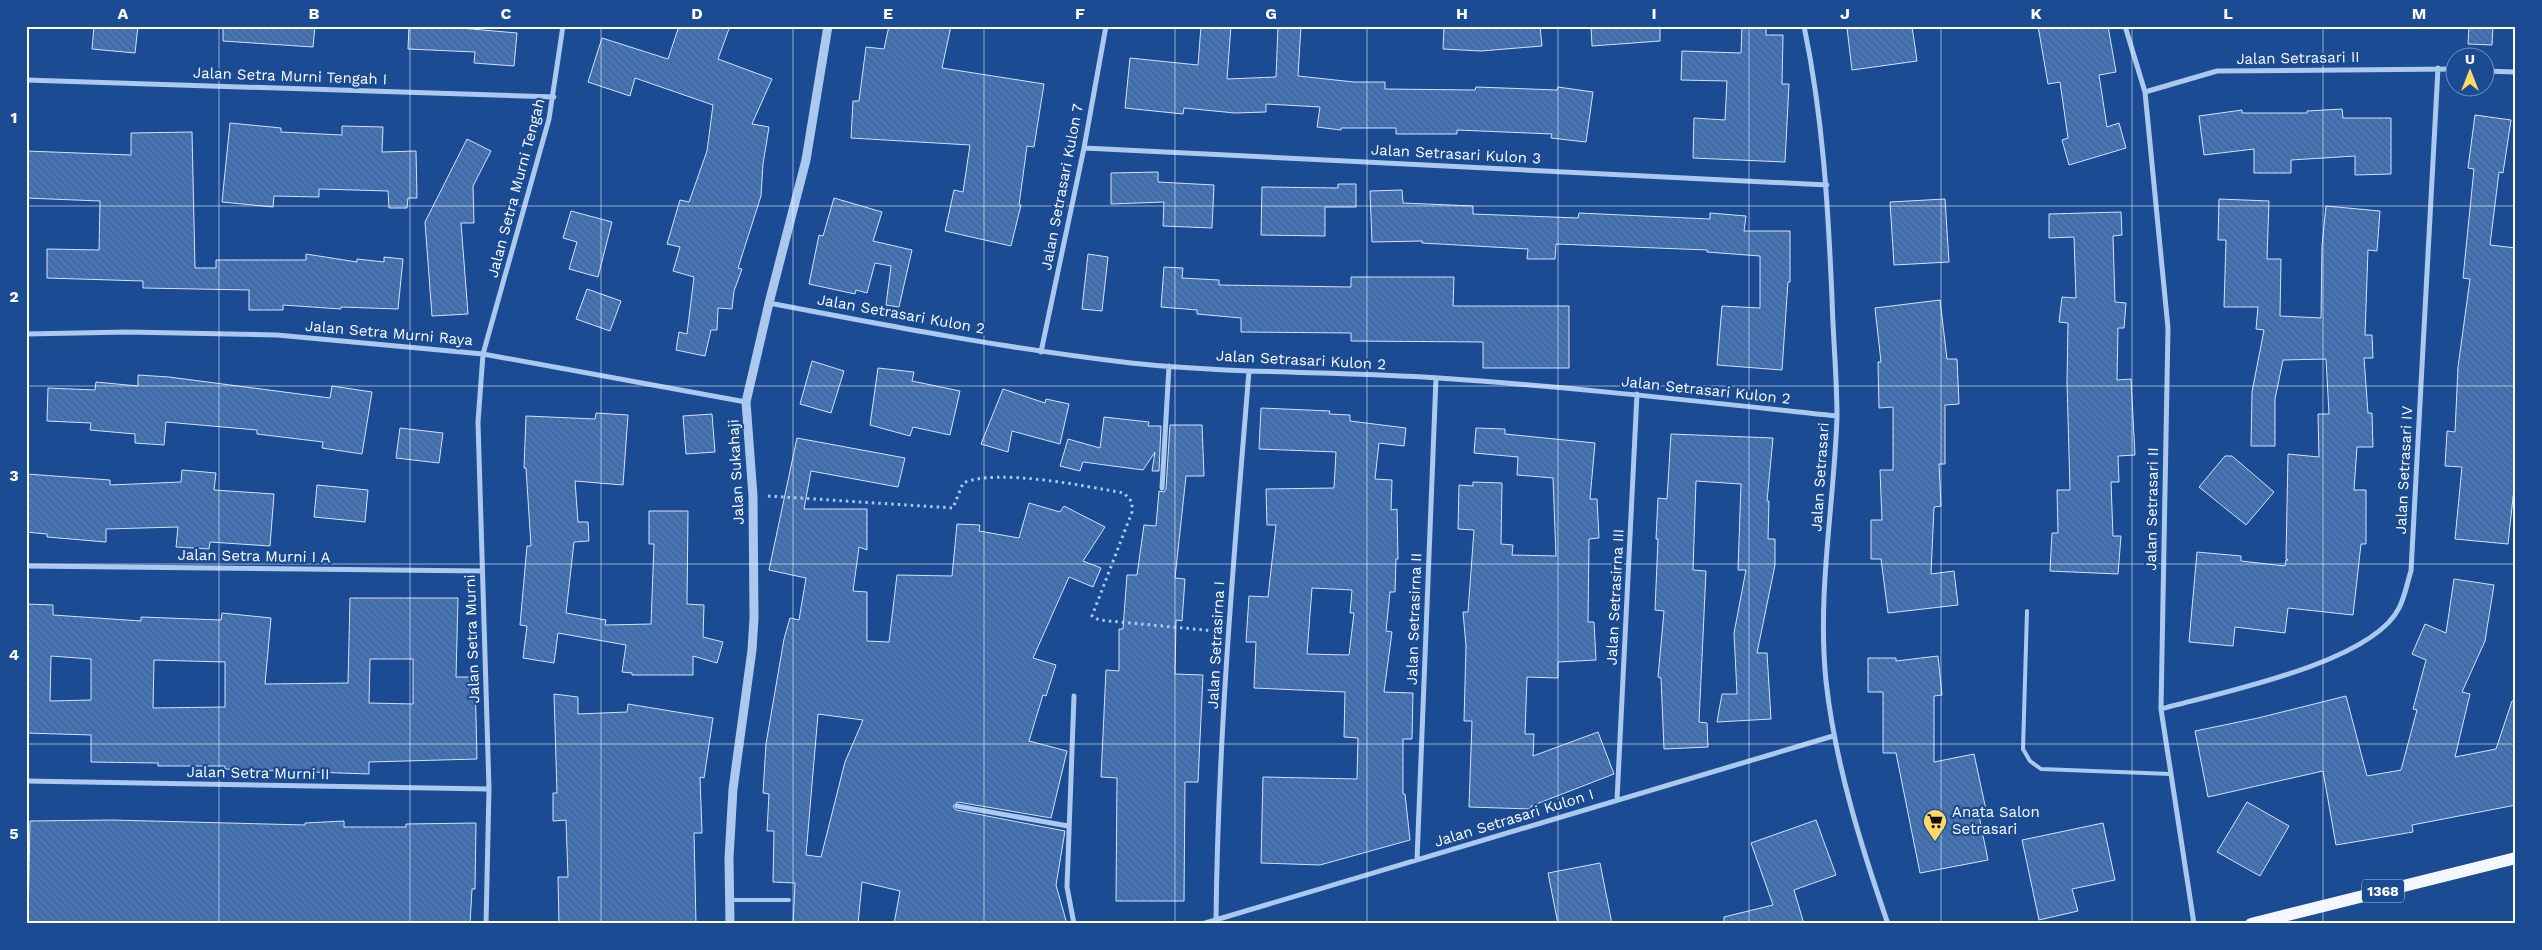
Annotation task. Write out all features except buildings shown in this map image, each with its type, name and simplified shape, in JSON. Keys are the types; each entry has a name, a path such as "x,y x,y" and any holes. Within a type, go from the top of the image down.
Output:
{"main road":[{"name":"1368","path":"2251,924 2516,858"}],"street":[{"name":"Jalan Setra Murni Tengah","path":"483,354 554,97 563,26"},
{"name":"Jalan Sukahaji","path":"730,924 729,858 733,789 752,650 754,618 753,496 746,402 769,303 806,160 828,26"},
{"name":"Jalan Setrasari Kulon 7","path":"1041,352 1084,148 1106,26"},
{"name":"Jalan Setrasari","path":"1804,26 1816,84 1827,186 1837,416 1824,614 1826,678 1833,736 1875,885 1888,924"},
{"name":"Jalan Setrasari II","path":"2125,26 2145,92 2168,328 2161,709 2194,924"},
{"name":"Jalan Setrasari IV","path":"2161,709 2298,671 2364,642 2384,626 2399,608 2411,571 2438,68"},
{"name":"Jalan Setrasari II","path":"2145,92 2217,72 2444,68"},
{"path":"2494,71 2516,72"},
{"name":"Jalan Setra Murni Tengah I","path":"26,80 554,97"},
{"name":"Jalan Setrasari Kulon 3","path":"1084,148 1827,186"},
{"name":"Jalan Setrasari Kulon 2","path":"769,303 1041,352 1169,366 1436,378 1638,394 1837,416"},
{"name":"Jalan Setra Murni Raya","path":"26,334 127,332 277,335 483,354 746,402"},
{"name":"Jalan Setra Murni","path":"483,354 478,422 489,789 486,924"},
{"path":"1162,488 1169,366"},
{"name":"Jalan Setrasirna I","path":"1216,920 1216,851 1229,632 1249,371"},
{"name":"Jalan Setrasirna II","path":"1418,860 1436,378"},
{"name":"Jalan Setrasirna III","path":"1617,800 1638,394"},
{"name":"Jalan Setra Murni I A","path":"26,566 482,571"},
{"path":"1074,696 1066,887 1074,924"},
{"name":"Jalan Setrasari Kulon I","path":"1202,924 1833,736"},
{"name":"Jalan Setra Murni II","path":"26,782 489,789"},
{"path":"957,806 1068,826"}],"lane":[{"path":"2027,611 2022,749 2030,761 2041,769 2171,774"},
{"path":"730,900 789,900"}],"path":[{"path":"753,496 953,508 963,483 976,478 1034,479 1124,493 1132,502 1132,512 1092,616 1100,620 1229,632"}],"place":[{"name":"Anata Salon Setrasari","path":"1935,842"}]}
